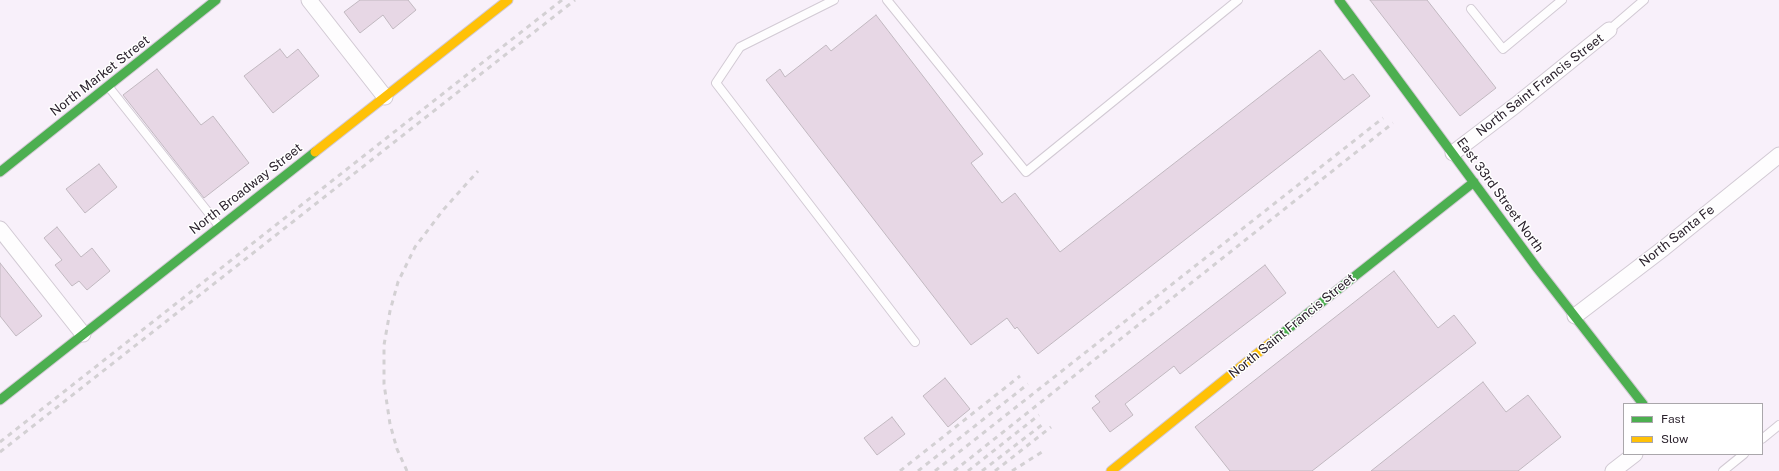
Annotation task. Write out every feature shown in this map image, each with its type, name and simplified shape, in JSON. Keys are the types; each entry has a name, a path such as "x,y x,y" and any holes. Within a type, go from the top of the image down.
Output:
{"street":[{"name":"North Market Street","path":"0,172 216,0"},
{"path":"310,0 385,97"},
{"name":"North Broadway Street","path":"0,400 508,0"},
{"name":"East 33rd Street North","path":"1338,0 1575,316 1643,403"},
{"name":"North Saint Francis Street","path":"1453,153 1516,105 1609,30"},
{"name":"North Santa Fe","path":"1575,316 1664,248 1779,155"},
{"name":"North Saint Francis Street","path":"1111,471 1340,286 1474,182"},
{"path":"0,229 83,334"},
{"path":"1613,471 1634,455"}],"lane":[{"path":"834,0 740,47 716,82 915,342"},
{"path":"887,0 1026,172 1238,0"},
{"path":"1471,9 1503,49 1562,0"},
{"path":"1609,30 1644,0"},
{"path":"108,86 220,226"},
{"path":"1763,438 1779,425"},
{"path":"1723,471 1743,455"}],"building":[{"path":"360,0 408,0 416,10 393,29 383,15 360,33 344,12"},
{"path":"1370,0 1427,0 1496,88 1460,116"},
{"path":"876,15 983,154 971,163 1002,203 1015,193 1060,252 1320,50 1344,80 1353,74 1370,96 1038,354 1017,327 1015,329 1007,318 971,345 766,80 780,69 785,77 826,45 831,51"},
{"path":"280,49 287,58 298,49 319,76 273,113 244,76"},
{"path":"157,69 201,125 213,116 249,163 204,198 123,95"},
{"path":"99,164 117,187 85,213 66,189"},
{"path":"57,227 81,257 92,248 110,271 87,290 79,281 72,286 55,265 62,260 44,238"},
{"path":"0,263 42,316 16,336 0,316"},
{"path":"1265,265 1286,293 1180,374 1174,366 1125,404 1133,415 1110,432 1092,408 1100,402 1095,396"},
{"path":"1394,271 1438,328 1454,315 1476,343 1312,471 1230,471 1195,427"},
{"path":"945,378 970,409 948,427 923,396"},
{"path":"1483,382 1506,412 1528,395 1561,437 1518,471 1371,471"},
{"path":"892,417 905,434 877,455 864,438"}],"railway":[{"path":"0,442 562,0"},
{"path":"0,452 575,0"},
{"path":"935,471 1383,118"},
{"path":"954,471 1393,123"},
{"path":"407,471 397,449 390,424 384,384 384,345 390,311 398,282 415,247 444,209 478,171"},
{"path":"900,471 1020,376"},
{"path":"918,471 1028,384"},
{"path":"968,471 1039,415"},
{"path":"982,471 1043,424"},
{"path":"995,471 1051,427"},
{"path":"1012,471 1045,450"}],"traffic: fast":[{"path":"0,172 216,0"},
{"path":"1339,0 1537,268 1642,403"},
{"path":"0,400 315,152"},
{"path":"1274,340 1474,182"}],"traffic: slow":[{"path":"315,152 508,0"},
{"path":"1111,471 1274,340"}]}
